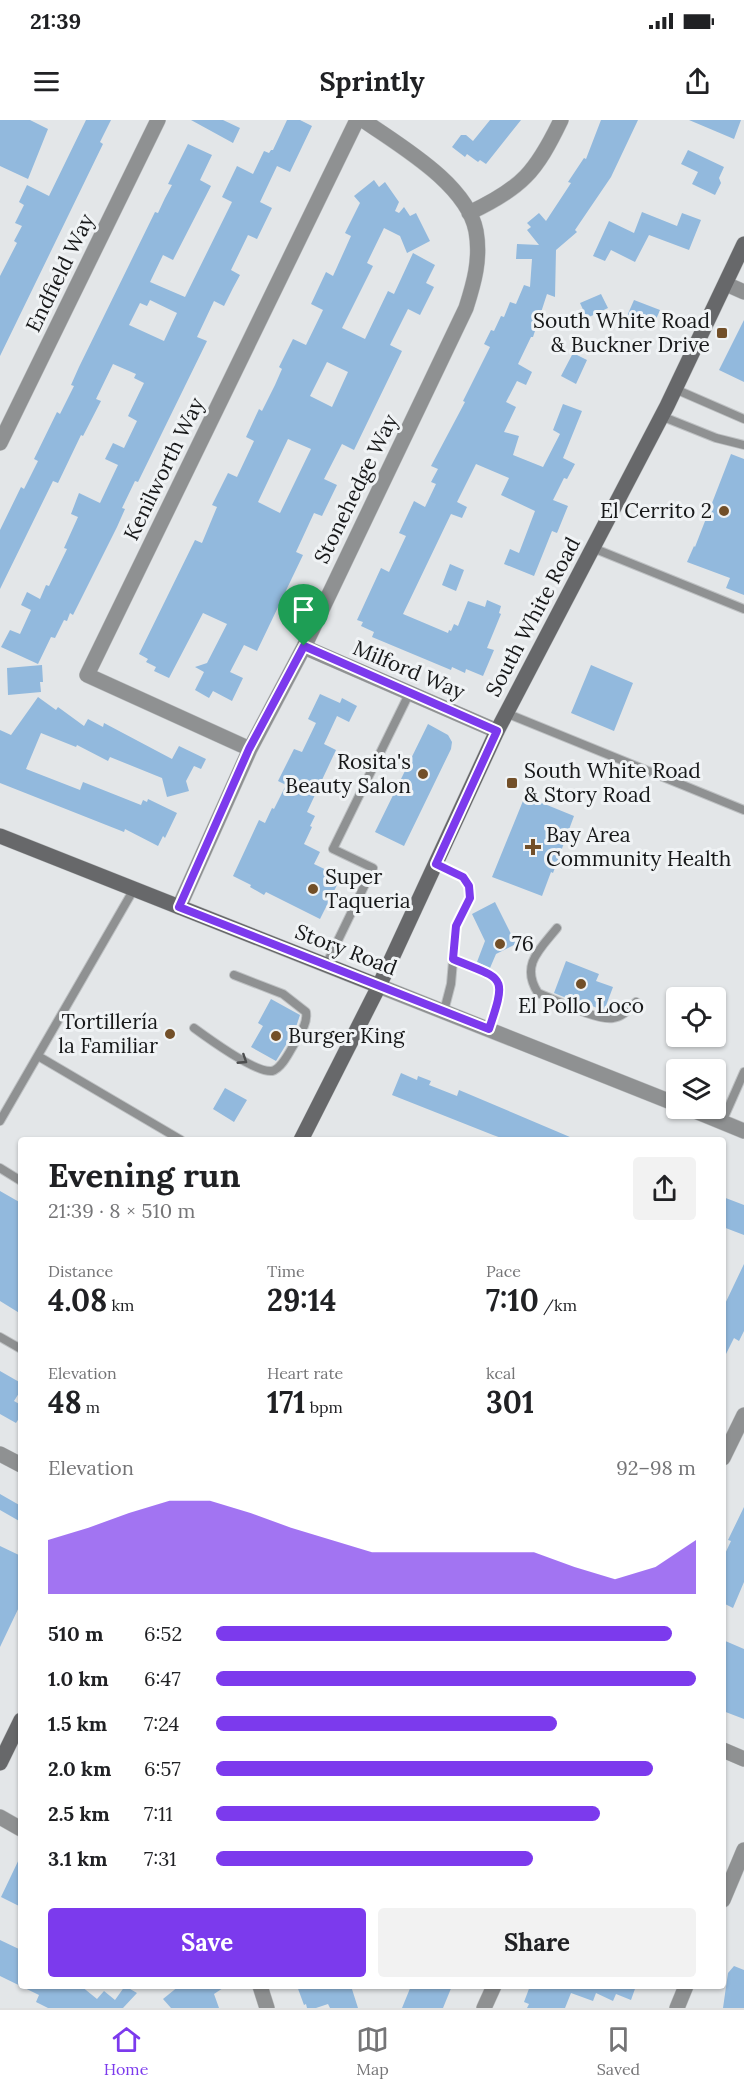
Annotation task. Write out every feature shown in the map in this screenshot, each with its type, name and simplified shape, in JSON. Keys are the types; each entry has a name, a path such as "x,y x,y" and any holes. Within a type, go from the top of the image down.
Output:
{"main road":[{"name":"South White Road","path":"303,1137 379,986 497,731 675,389 744,244"},
{"name":"Story Road","path":"0,836 379,986"},
{"path":"0,1763 18,1726"}],"street":[{"name":"Endfield Way","path":"0,444 158,120"},
{"name":"Kenilworth Way","path":"249,749 87,675 357,120"},
{"name":"Stonehedge Way","path":"179,907 249,749 304,646 466,308 475,281 478,256 476,231 469,213 455,191 421,162 363,120"},
{"path":"469,213 512,190 532,172 547,150 561,120"},
{"path":"726,284 744,292"},
{"name":"Milford Way","path":"304,646 497,731"},
{"name":"Story Road","path":"379,986 666,1100"},
{"path":"715,1119 744,1131"},
{"path":"726,1452 744,1415"},
{"path":"0,1454 18,1464"},
{"path":"726,1751 744,1759"},
{"path":"0,1817 18,1827"},
{"path":"726,1893 744,1850"},
{"path":"261,1989 267,2008"},
{"path":"484,2008 493,1989"},
{"path":"677,2008 686,1989"}],"lane":[{"path":"675,389 744,419"},
{"path":"661,416 716,438 744,446"},
{"path":"593,548 744,609"},
{"path":"326,964 373,868 333,849 409,694"},
{"path":"506,713 744,810"},
{"path":"436,864 463,877 469,886 470,898 456,926 451,984 444,1011"},
{"path":"0,1121 134,889"},
{"path":"557,928 533,959 530,972 532,983 538,993 601,1018 614,1018 626,1012 636,1002"},
{"path":"453,959 498,979 500,984 498,1002 489,1029"},
{"path":"194,1028 253,1066 271,1071 277,1069 304,1026 307,1018 306,1011 283,994 234,975"},
{"path":"38,1056 177,1137"},
{"path":"722,1122 744,1072"},
{"path":"0,1168 18,1179"},
{"path":"0,1337 18,1347"}],"building":[{"path":"0,120 30,120 48,129 28,179 0,166"},
{"path":"86,120 111,120 100,142 103,144 0,356 0,276 17,243 14,241 22,226 15,223 24,205 19,202 27,185 49,196"},
{"path":"191,120 223,120 240,128 233,143"},
{"path":"287,120 300,120 312,126 290,172 277,166 260,202 272,208 257,239 248,235 231,270 240,275 224,306 214,301 197,337 207,341 138,482 135,481 122,508 125,509 117,527 73,615 70,613 67,621 64,620 55,638 51,637 38,664 1,647 10,630 20,634 31,610 21,605 27,592 40,599 46,585 49,586 67,549 64,548 78,517 71,514 79,493 100,503 118,465 105,459 113,443 124,448 137,421 128,416 144,383 134,378 136,374 113,364 96,399 101,401 83,436 81,435 58,483 53,481 0,589 0,530 21,487 24,489 38,461 34,459 57,412 60,414 74,386 71,385 79,367 155,212 158,213 172,185 168,184 188,144 212,155 200,180 211,186 173,260 163,255 150,282 185,297 232,202 222,197 237,166 253,174 264,151 269,153 273,150","holes":["150,300 177,313 164,341 129,325 140,303 147,306"]},
{"path":"490,120 521,120 486,164 480,160 478,162 467,154 465,157 452,147 461,135 466,135 473,141"},
{"path":"601,120 638,120 611,177 575,230 577,232 556,250 555,297 547,294 533,337 518,364 532,372 526,385 517,381 506,402 516,407 504,432 519,436 513,455 543,467 560,434 553,430 563,404 582,411 563,458 575,464 567,479 564,478 553,500 568,506 557,533 552,531 534,576 504,564 510,549 519,553 535,511 501,495 509,478 476,464 457,502 467,507 462,518 451,514 403,614 448,633 454,624 458,626 468,601 485,607 487,600 501,606 499,613 501,614 487,648 494,650 483,676 466,669 465,673 452,667 451,670 372,637 374,632 361,626 363,622 357,620 381,568 389,572 406,536 399,533 414,501 425,507 436,484 431,482 438,469 431,466 465,402 463,401 490,347 484,344 491,330 494,331 501,316 504,317 510,302 516,304 524,285 530,287 532,259 516,259 517,244 539,245 527,230 531,227 527,223 539,213 546,221 571,183 568,182 584,158 586,159"},
{"path":"689,120 741,120 734,139"},
{"path":"688,150 724,167 719,178 721,183 715,195 692,184 698,172 681,164"},
{"path":"374,180 379,187 385,182 399,202 395,211 399,213 404,207 410,216 416,213 430,241 407,253 400,236 384,228 367,263 373,266 342,328 365,339 388,291 394,294 413,253 435,265 426,283 434,287 420,315 408,309 390,345 402,351 354,450 342,444 324,479 337,485 322,516 314,513 296,552 303,555 257,651 244,645 230,672 243,678 232,701 213,691 209,698 195,690 204,672 195,667 207,663 227,624 203,613 169,678 154,671 156,667 146,662 148,659 139,654 195,540 202,543 217,507 212,505 228,473 237,477 254,441 246,437 259,409 262,411 275,385 282,369 279,367 293,339 306,345 323,310 311,304 326,272 333,276 351,236 345,233 360,203 354,196","holes":["327,362 348,372 332,407 310,396","288,439 311,449 280,513 258,502"]},
{"path":"642,212 677,226 682,213 701,220 689,250 649,235 635,262 611,250 605,261 593,256 609,221 634,233"},
{"path":"601,294 608,308 587,318 580,303"},
{"path":"634,300 660,310 651,331 627,321"},
{"path":"744,320 744,382 719,370"},
{"path":"573,353 587,360 576,384 561,376"},
{"path":"731,454 744,459 744,595 726,588 730,578 687,562"},
{"path":"450,564 464,570 456,591 442,585"},
{"path":"42,665 41,692 8,695 7,668"},
{"path":"591,665 633,683 614,731 571,713"},
{"path":"320,694 340,703 342,698 357,706 349,722 337,716 324,744 336,750 307,812 315,816 304,844 320,852 314,864 341,877 320,919 266,892 264,895 233,876 259,820 265,823 286,785 278,781 294,749 302,752 316,723 308,719"},
{"path":"38,697 56,710 58,707 84,726 88,719 103,727 104,723 172,759 179,746 206,759 201,769 194,766 186,781 189,791 167,797 162,778 110,757 108,761 77,745 76,747 41,733 26,769 80,790 83,782 141,805 143,800 147,802 148,799 177,813 165,838 163,836 158,846 125,829 124,832 0,783 0,730 11,735"},
{"path":"428,724 448,735 452,742 451,749 404,846 375,832"},
{"path":"525,796 574,816 542,896 492,877"},
{"path":"495,902 516,944 496,954 490,968 477,962 485,941 472,914"},
{"name":"El Pollo Loco","path":"566,961 599,974 596,981 613,987 604,1011 554,993"},
{"name":"Burger King","path":"271,999 300,1015 295,1030 276,1061 251,1047 263,1026 258,1023"},
{"path":"401,1073 417,1080 418,1076 431,1081 429,1085 457,1096 459,1090 570,1137 499,1137 392,1095"},
{"path":"225,1088 247,1100 234,1122 213,1109"},
{"path":"0,1191 18,1201 18,1312 0,1301"},
{"path":"726,1198 744,1205 744,1235 726,1228"},
{"path":"744,1264 744,1331 739,1341 734,1338 726,1354 726,1302"},
{"path":"0,1371 18,1381 18,1395 14,1401 18,1403 18,1420 16,1423 0,1414"},
{"path":"0,1494 18,1504 18,1520 0,1510"},
{"path":"744,1507 744,1582 733,1608 726,1604 726,1552 731,1541 728,1540"},
{"path":"0,1546 18,1555 18,1609 0,1647"},
{"path":"726,1641 744,1649 744,1719 726,1712"},
{"path":"18,1861 18,1906 1,1897"},
{"path":"0,1940 18,1949 18,1985 0,1976"},
{"path":"734,1966 744,1970 744,2008 723,2008 728,1973"},
{"path":"27,1989 85,1989 97,1999 104,1991 115,2000 123,1989 130,1989 137,1993 123,2008 48,2008 36,2002 39,1995"},
{"path":"175,1989 222,1989 214,1994 219,2008 171,2008 163,1999"},
{"path":"298,1989 352,1989 358,2008 330,2008 328,2004 307,2008 306,2004 304,2005"},
{"path":"410,1989 451,1989 443,2008 402,2008"},
{"path":"529,1989 635,1989 631,2000 616,1994 613,2001 596,1993 593,2001 571,1993 565,2008 527,2008 529,2004 524,2002"}],"place":[{"name":"South White Road & Buckner Drive","path":"722,333"},
{"name":"El Cerrito 2","path":"724,511"},
{"name":"Rosita's Beauty Salon","path":"423,774"},
{"name":"South White Road & Story Road","path":"512,783"},
{"name":"Bay Area Community Health","path":"533,847"},
{"name":"Super Taqueria","path":"313,889"},
{"name":"76","path":"500,944"},
{"name":"El Pollo Loco","path":"581,984"},
{"name":"Tortillería la Familiar","path":"170,1034"},
{"name":"Burger King","path":"276,1036"}],"route":[{"path":"304,646 497,731 436,864 463,877 469,886 470,898 456,926 453,959 498,979 500,984 498,1002 489,1029 179,907 249,749 304,646"}]}
